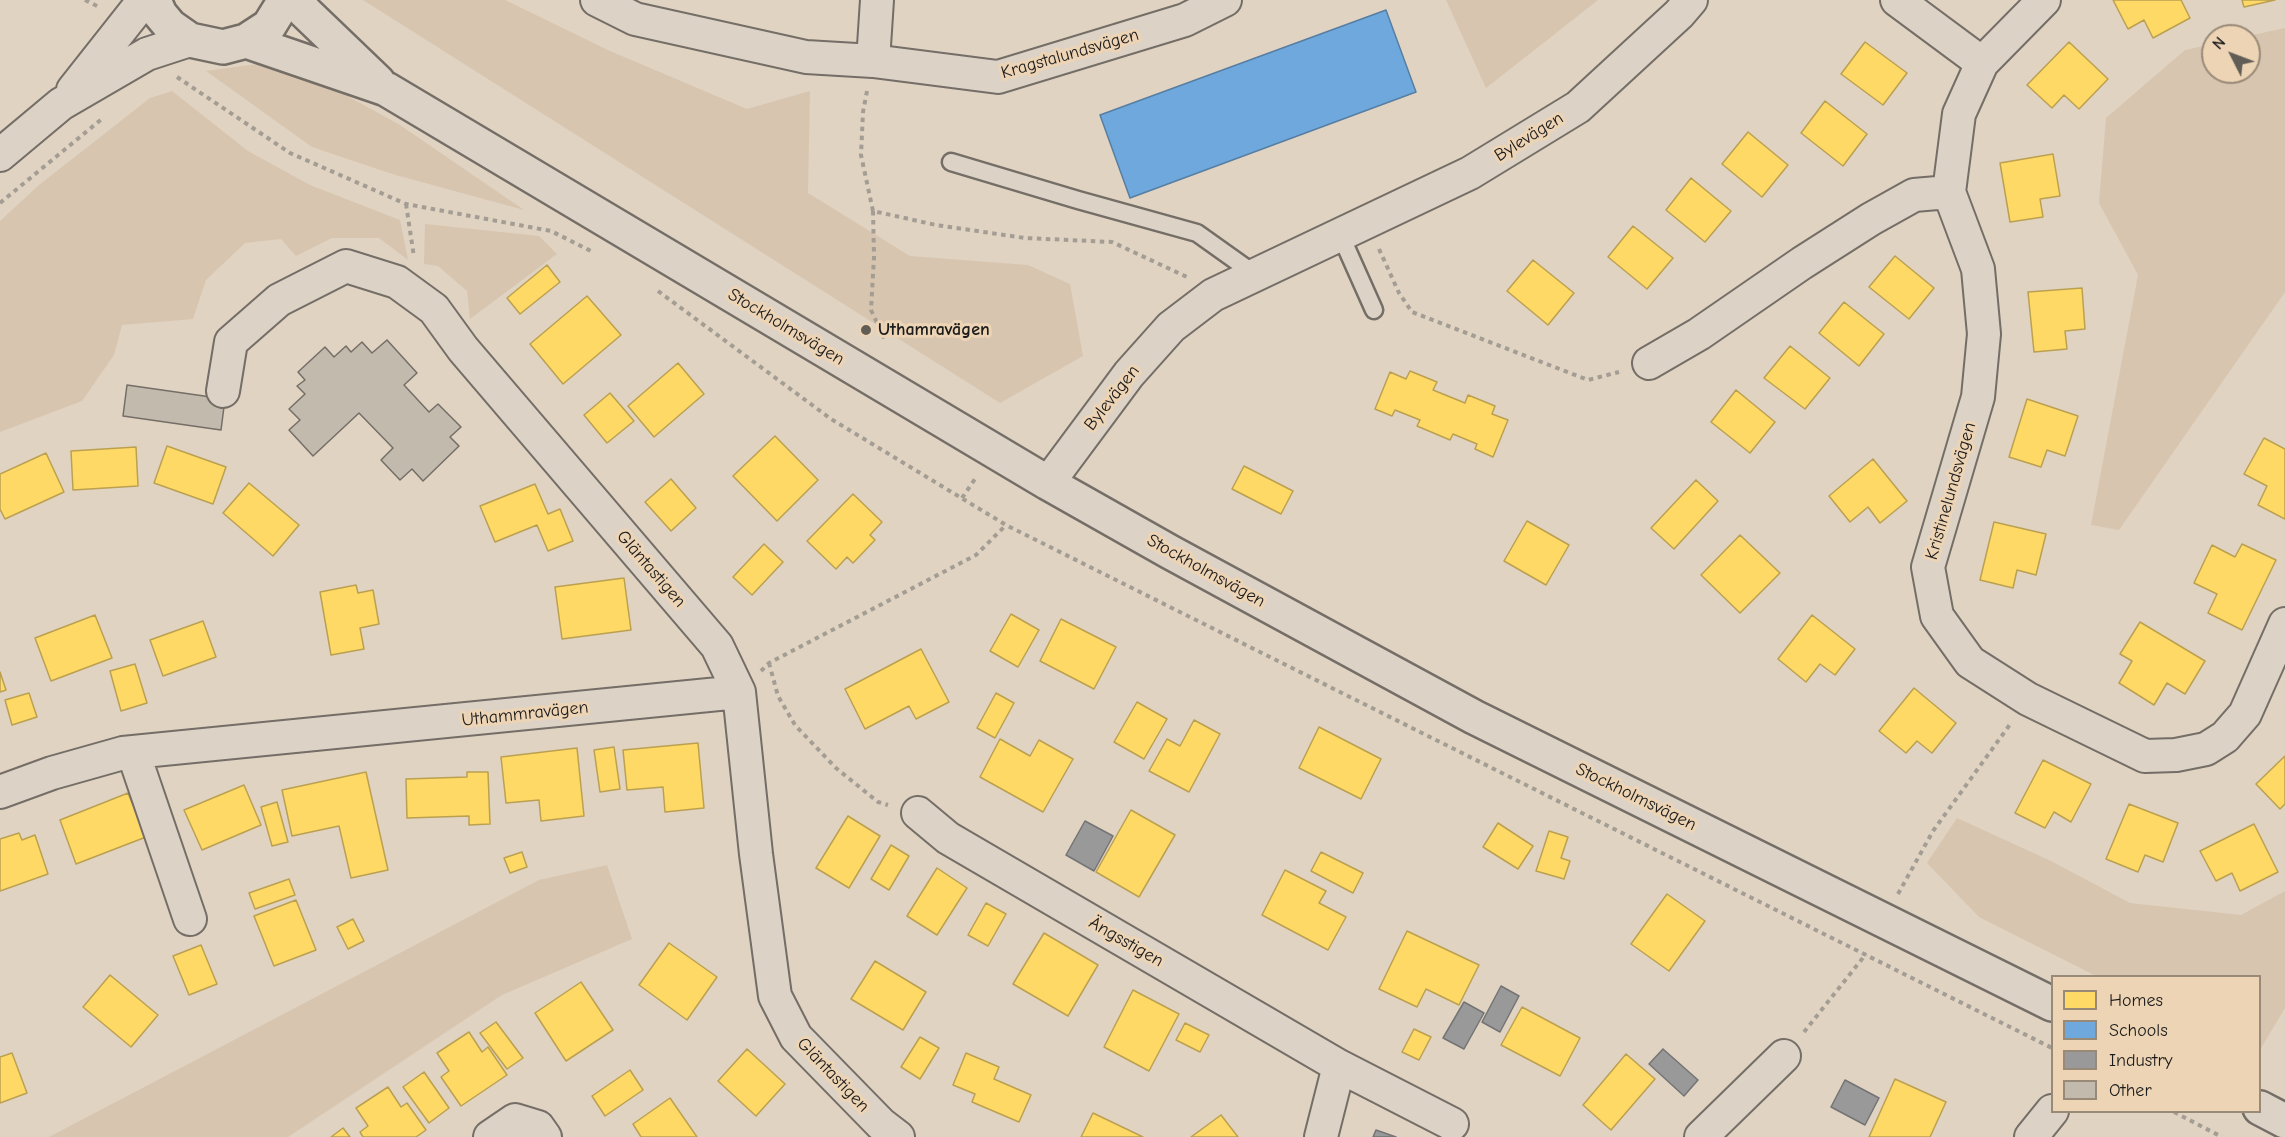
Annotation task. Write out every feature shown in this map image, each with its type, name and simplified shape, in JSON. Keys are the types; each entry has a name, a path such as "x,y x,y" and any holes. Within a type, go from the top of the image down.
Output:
{"main road":[{"path":"154,0 160,14 170,27 190,40 223,47 246,41 269,26 285,0"},
{"name":"Stockholmsvägen","path":"298,0 304,11 386,89"},
{"name":"Stockholmsvägen","path":"246,41 386,89 1048,483 1180,558 1474,717 2051,1004"},
{"path":"2261,1109 2285,1121"}],"street":[{"path":"61,104 144,0"},
{"name":"Kragstalundsvägen","path":"597,0 635,19 806,57 873,61 998,76 1185,20 1225,0"},
{"path":"873,61 877,0"},
{"name":"Bylevägen","path":"1048,483 1129,374 1171,327 1213,295 1470,174 1578,107 1679,15 1691,0"},
{"path":"1897,0 1982,63"},
{"name":"Kristinelundsvägen","path":"2044,0 1982,63 1959,114 1949,192 1978,269 1984,333 1978,397 1928,567 1937,616 1970,662 2028,699 2145,756 2176,755 2206,749 2225,737 2245,714 2285,624"},
{"path":"0,155 61,104 147,54 190,40"},
{"path":"1649,363 1699,334 1871,219 1914,195 1949,192"},
{"name":"Gläntastigen","path":"222,391 231,342 279,300 346,266 397,282 434,309 463,349 717,646 740,692 756,854 775,996 796,1037 882,1133"},
{"name":"Uthammravägen","path":"0,792 52,773 133,752 740,692"},
{"path":"133,752 190,919"},
{"name":"Ängsstigen","path":"918,813 948,838 1339,1066 1452,1124"},
{"path":"1701,1137 1784,1056"},
{"path":"1321,1137 1339,1066"},
{"path":"2031,1137 2051,1112"},
{"path":"490,1137 515,1120 538,1127 545,1137"}],"lane":[{"path":"951,162 1078,201 1197,233 1256,275"},
{"path":"1354,229 1374,310"}],"path":[{"path":"85,0 107,10 122,29"},
{"path":"147,54 300,158 406,204 551,231 602,257"},
{"path":"873,61 863,112 861,155 873,211 874,257 871,310 886,342"},
{"path":"0,203 110,113"},
{"path":"873,211 936,225 1025,238 1112,242 1180,273 1213,295"},
{"path":"1354,229 1412,312 1588,380 1649,363"},
{"path":"651,286 831,419 1006,525 2051,1047"},
{"path":"740,692 769,663 976,555 1006,525"},
{"path":"769,663 778,696 795,725 836,768 878,802 918,813"},
{"path":"1784,1056 1866,954 1933,831 2028,699"},
{"path":"2176,1113 2222,1137"}],"shaded area":[{"path":"363,0 505,0 610,51 747,109 810,91 808,193 910,256 1028,265 1070,284 1083,356 1000,403"},
{"path":"1446,0 1598,0 1486,88"},
{"path":"2285,28 2285,292 2119,530 2091,525 2138,275 2099,203 2106,118 2185,50 2201,47 2201,84 2261,84 2261,33"},
{"path":"265,63 293,66 400,125 524,210 392,174 312,147 206,71"},
{"path":"172,91 248,151 310,185 400,220 408,260 379,238 332,238 296,256 281,239 245,243 206,280 193,319 122,325 114,355 82,401 0,432 0,221 39,185 150,98"},
{"path":"425,224 539,236 557,254 470,319 467,291 438,266 424,264"},
{"path":"1957,818 2051,861 2130,903 2241,915 2285,891 2285,1008 2261,1048 2261,975 2094,975 1979,917 1927,863"},
{"path":"607,865 632,939 502,995 288,1137 49,1137 539,880"}],"building: Homes":[{"path":"2113,0 2181,0 2190,18 2153,38 2144,20 2128,29"},
{"path":"2242,0 2275,0 2244,7"},
{"path":"1865,42 1907,73 1883,105 1841,74"},
{"path":"2069,42 2108,79 2079,109 2064,95 2052,108 2027,85"},
{"path":"1825,101 1867,134 1843,166 1801,133"},
{"path":"1748,132 1788,165 1762,197 1722,164"},
{"path":"2053,154 2060,196 2040,199 2043,217 2010,222 2000,163"},
{"path":"1691,178 1731,211 1705,242 1666,210"},
{"path":"1633,226 1673,258 1647,289 1608,257"},
{"path":"1895,256 1934,288 1909,319 1869,287"},
{"path":"1533,260 1574,293 1548,325 1507,291"},
{"path":"547,265 560,282 520,314 507,298"},
{"path":"2082,288 2085,329 2065,331 2067,349 2034,352 2028,292"},
{"path":"587,296 621,335 563,384 530,344"},
{"path":"1844,302 1884,334 1859,366 1819,333"},
{"path":"1790,346 1830,378 1805,409 1764,378"},
{"path":"678,363 704,394 654,437 628,406"},
{"path":"1410,371 1437,382 1433,390 1465,403 1468,395 1495,406 1492,414 1508,420 1493,457 1475,449 1477,444 1453,434 1450,440 1417,426 1420,420 1395,410 1392,416 1375,409 1390,372 1406,379"},
{"path":"1736,390 1775,422 1750,453 1711,422"},
{"path":"610,393 634,421 607,443 584,415"},
{"path":"2027,399 2078,416 2065,456 2047,450 2041,467 2009,457"},
{"path":"775,436 818,480 777,521 733,476"},
{"path":"2264,438 2285,449 2285,519 2258,505 2267,486 2244,474"},
{"path":"167,446 226,467 213,504 154,483"},
{"path":"136,447 138,486 73,490 71,451"},
{"path":"46,453 64,492 5,519 0,509 0,474"},
{"path":"1873,459 1907,501 1880,523 1868,507 1850,522 1829,496"},
{"path":"1244,466 1293,491 1281,514 1232,489"},
{"path":"671,479 696,508 671,531 645,502"},
{"path":"1696,480 1718,501 1674,549 1651,528"},
{"path":"249,483 299,525 273,556 223,513"},
{"path":"535,484 548,514 560,509 573,541 548,551 537,525 495,542 480,506"},
{"path":"853,494 882,522 870,535 875,540 853,563 847,557 836,569 807,541"},
{"path":"1527,521 1569,545 1546,585 1504,561"},
{"path":"1994,522 2046,534 2036,575 2017,570 2013,588 1980,580"},
{"path":"1740,535 1780,573 1740,613 1701,575"},
{"path":"764,544 783,562 752,595 733,577"},
{"path":"2242,544 2276,560 2242,630 2208,613 2217,594 2194,583 2212,545 2235,557"},
{"path":"624,578 631,630 562,639 555,587"},
{"path":"356,585 358,593 373,590 379,624 360,628 364,649 331,655 320,592"},
{"path":"1011,614 1039,630 1018,667 990,651"},
{"path":"95,615 112,658 51,681 35,638"},
{"path":"1812,615 1855,649 1835,675 1820,664 1806,682 1778,659"},
{"path":"1061,619 1116,647 1094,689 1040,661"},
{"path":"203,621 216,657 163,676 150,640"},
{"path":"2140,622 2205,661 2185,694 2167,683 2154,705 2119,683 2132,661 2120,654"},
{"path":"921,649 949,702 916,719 909,706 865,729 845,689"},
{"path":"135,664 147,703 121,711 110,671"},
{"path":"0,672 6,690 0,692"},
{"path":"1914,688 1956,723 1932,753 1917,741 1906,753 1879,731"},
{"path":"29,693 37,717 12,725 5,700"},
{"path":"996,693 1014,703 995,738 977,728"},
{"path":"1137,702 1167,719 1144,759 1114,742"},
{"path":"1194,720 1220,734 1189,792 1149,771 1167,739 1180,746"},
{"path":"1319,727 1381,759 1361,799 1299,768"},
{"path":"1000,739 1030,756 1039,740 1073,759 1043,812 980,777"},
{"path":"698,743 704,808 665,812 663,787 627,790 623,750"},
{"path":"614,747 620,789 600,792 594,750"},
{"path":"577,748 584,816 541,821 539,800 506,803 501,757"},
{"path":"2285,756 2285,804 2280,809 2256,784"},
{"path":"2043,760 2091,784 2071,822 2054,812 2045,828 2015,813"},
{"path":"366,772 388,870 351,878 339,826 292,836 282,790"},
{"path":"467,772 488,772 490,824 469,825 469,816 407,818 406,779 467,777"},
{"path":"244,785 261,825 202,850 184,810"},
{"path":"128,793 146,837 76,864 60,820"},
{"path":"277,802 288,842 272,846 261,807"},
{"path":"2129,804 2178,823 2163,862 2145,855 2138,872 2106,859"},
{"path":"1131,810 1175,835 1139,897 1096,872"},
{"path":"848,816 880,836 849,888 816,868"},
{"path":"1498,823 1533,846 1518,869 1483,847"},
{"path":"2254,824 2278,872 2240,891 2232,873 2216,881 2200,851"},
{"path":"1549,831 1568,837 1561,858 1570,861 1564,879 1536,871"},
{"path":"19,833 22,840 35,835 48,874 0,891 0,839"},
{"path":"891,845 909,856 889,890 871,879"},
{"path":"522,852 527,867 510,873 504,858"},
{"path":"1321,852 1363,873 1353,893 1311,871"},
{"path":"937,868 967,888 937,935 907,916"},
{"path":"1285,870 1326,891 1319,903 1346,917 1328,950 1262,915"},
{"path":"289,879 295,895 255,909 249,893"},
{"path":"1667,894 1705,921 1669,971 1631,944"},
{"path":"296,900 316,950 274,966 254,916"},
{"path":"986,903 1006,914 988,946 968,935"},
{"path":"353,919 364,941 348,949 337,927"},
{"path":"1407,931 1479,965 1459,1005 1426,989 1417,1007 1379,989"},
{"path":"1044,933 1098,965 1068,1016 1013,984"},
{"path":"669,943 717,977 687,1020 639,985"},
{"path":"201,945 217,984 189,995 173,956"},
{"path":"875,961 926,992 903,1030 851,999"},
{"path":"110,975 158,1015 131,1047 83,1007"},
{"path":"581,982 613,1030 566,1061 535,1013"},
{"path":"1133,990 1179,1014 1149,1071 1104,1047"},
{"path":"1522,1007 1580,1038 1560,1076 1501,1045"},
{"path":"496,1022 523,1058 507,1069 480,1033"},
{"path":"1185,1023 1209,1035 1200,1052 1176,1040"},
{"path":"1414,1029 1431,1037 1419,1060 1402,1052"},
{"path":"469,1032 482,1052 488,1047 507,1075 461,1106 441,1077 449,1071 437,1053"},
{"path":"920,1037 939,1048 920,1079 901,1067"},
{"path":"747,1049 785,1084 756,1116 718,1081"},
{"path":"12,1053 27,1093 0,1103 0,1057"},
{"path":"966,1053 999,1067 994,1079 1031,1095 1019,1122 972,1102 975,1094 953,1085"},
{"path":"1626,1054 1655,1079 1611,1130 1583,1105"},
{"path":"630,1070 643,1090 605,1116 592,1096"},
{"path":"424,1072 449,1108 429,1123 403,1087"},
{"path":"1895,1079 1946,1102 1930,1137 1869,1137"},
{"path":"388,1087 401,1107 407,1103 426,1130 416,1137 363,1137 360,1132 368,1126 356,1108"},
{"path":"670,1098 697,1137 641,1137 633,1124"},
{"path":"1093,1113 1143,1137 1081,1137"},
{"path":"1221,1115 1238,1137 1191,1137"},
{"path":"343,1128 350,1137 331,1137"}],"building: Schools":[{"path":"1386,10 1416,92 1130,198 1100,115"}],"building: Industry":[{"path":"1085,821 1113,836 1094,871 1066,855"},
{"path":"1501,986 1519,996 1500,1032 1482,1022"},
{"path":"1464,1002 1484,1013 1464,1049 1443,1038"},
{"path":"1663,1049 1698,1080 1684,1096 1649,1064"},
{"path":"1845,1080 1879,1098 1865,1125 1831,1107"},
{"path":"1376,1130 1396,1137 1373,1137"}],"building: Other":[{"path":"387,340 417,373 404,385 429,412 438,404 461,427 450,437 459,446 423,481 412,469 400,480 381,460 393,448 359,413 313,456 289,430 300,420 289,409 305,394 297,386 305,380 298,372 325,347 334,357 346,346 351,352 362,342 372,353"},
{"path":"127,385 225,399 221,430 123,416"}],"place":[{"name":"Uthamravägen","path":"866,330"}]}
